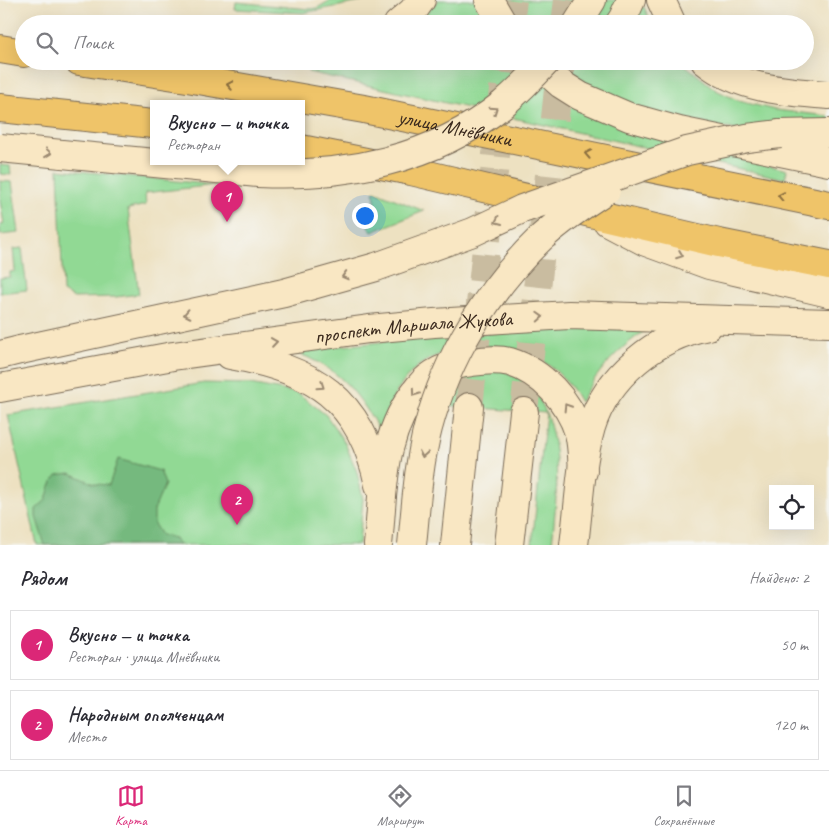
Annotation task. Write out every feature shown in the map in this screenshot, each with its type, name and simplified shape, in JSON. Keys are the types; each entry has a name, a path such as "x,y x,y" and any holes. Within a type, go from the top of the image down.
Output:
{"main road":[{"path":"408,15 421,0"},
{"path":"583,15 592,0"},
{"path":"625,15 631,0"},
{"path":"661,0 668,15"},
{"path":"0,42 15,42"},
{"path":"0,49 15,52"},
{"name":"улица Мнёвники","path":"138,70 364,109 829,205"},
{"path":"175,165 292,175 365,167 400,158 437,144 472,125 502,104 538,70"},
{"path":"545,70 561,84 580,96 629,117 671,129 829,162"},
{"path":"719,70 745,82 764,87 791,92 829,94"},
{"path":"0,108 150,124"},
{"path":"10,353 284,293 367,270 473,232 522,210 696,149 747,138 780,134 829,133"},
{"path":"0,148 150,163"},
{"path":"305,150 411,171 719,243 829,265"},
{"path":"412,545 420,475 428,429 443,382 462,340 475,319 506,278 542,238 564,219 592,199 658,161"},
{"path":"589,212 646,242 709,266 829,293"},
{"name":"проспект Маршала Жукова","path":"0,388 173,356 370,329 569,315 829,323"},
{"path":"574,545 587,440 597,410 622,376 645,353 676,336 694,329 724,323 769,320"},
{"path":"173,356 214,354 252,359 306,376 319,384 340,403 362,435 375,467 381,497"},
{"path":"378,545 385,459 390,442 406,405 421,385 430,376 450,366 490,360 509,362 535,375 555,391 568,408 576,424 581,445 583,470"},
{"path":"456,545 469,407"},
{"path":"509,545 524,412"}],"green space":[{"path":"331,0 371,0 303,13 235,9 236,2 309,9 317,8"},
{"path":"438,0 476,0 484,15 425,15"},
{"path":"502,0 622,0 613,15 511,15"},
{"path":"641,7 644,7 648,15 638,15"},
{"path":"309,70 527,70 533,76 653,136 787,170 785,179 308,72"},
{"path":"562,70 691,70 716,90 739,101 775,110 829,116 829,149 659,114 585,87"},
{"path":"0,165 10,166 11,175 0,174"},
{"path":"58,169 216,185 145,193 146,205 128,209 139,294 116,297 74,298 63,292"},
{"path":"0,181 12,182 19,233 0,235 0,225 4,224 0,201"},
{"path":"375,191 424,211 372,232 368,226 373,219 375,210 373,192"},
{"path":"22,248 27,290 0,293 0,278 10,277 10,272 15,271 13,249"},
{"path":"570,328 649,328 628,343 601,370 580,402 570,386 557,372 544,362 528,354 494,346 476,346 441,354 421,364 404,381 389,405 379,430 352,389 324,366 308,357 291,351 431,337"},
{"path":"496,367 530,385 546,413 427,404 447,378"},
{"path":"204,383 250,384 298,393 326,415 345,443 357,472 363,499 359,545 37,545 8,415"},
{"path":"546,413 554,442 557,476 552,545 532,545"},
{"path":"118,459 160,471 165,484 154,510 154,524 161,535 175,538 179,545 45,545 36,517 36,509 46,500 50,486 57,475 70,473 95,484 109,485"}],"tunnel":[{"path":"511,15 513,0"},
{"path":"566,15 568,0"},
{"path":"469,407 505,70"},
{"path":"524,412 560,70"}],"place":[{"name":"Вкусно — и точка","path":"227,222"},
{"name":"Народным ополченцам","path":"237,525"}]}
